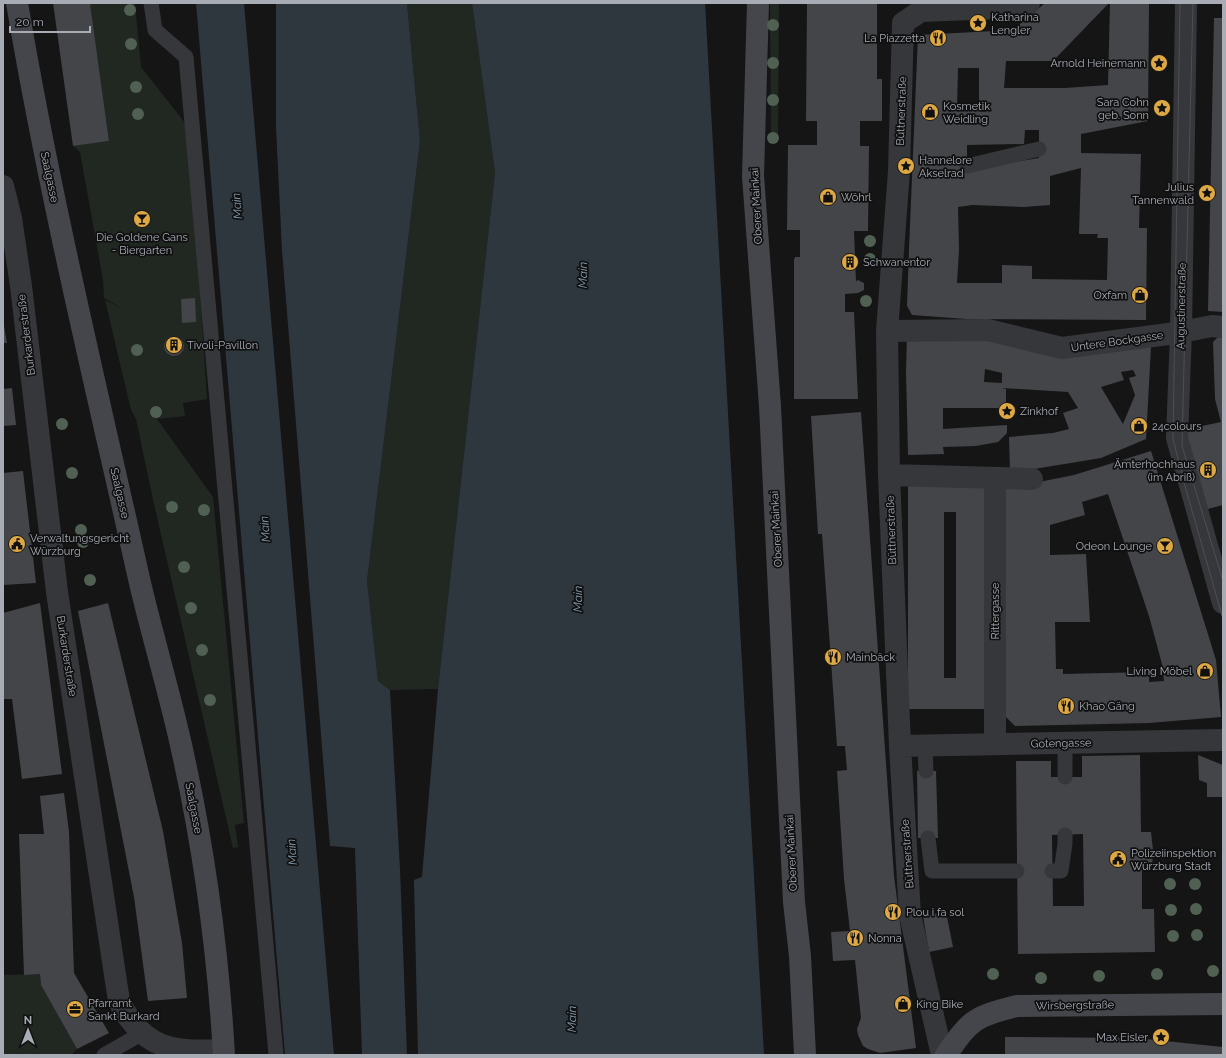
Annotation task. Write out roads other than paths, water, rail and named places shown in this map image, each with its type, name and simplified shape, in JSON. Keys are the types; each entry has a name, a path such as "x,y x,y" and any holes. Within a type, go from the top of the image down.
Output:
{"street":[{"name":"Saalgasse","path":"17,3 45,151 70,270 141,588 181,746 198,826 220,997 223,1053"},
{"name":"Oberer Mainkai","path":"758,3 753,176 770,406 794,902 800,956 805,1055"},
{"name":"Büttnerstraße","path":"942,1055 910,915 900,746 889,476 887,331 906,171 903,24 921,11 1025,7 1029,3"},
{"name":"Augustinerstraße","path":"1186,3 1181,332 1177,438 1223,602"},
{"name":"Burkarderstraße","path":"3,186 57,592 119,1001 127,1017 141,1034 166,1048 194,1052 223,1053"},
{"name":"Untere Bockgasse","path":"887,331 988,330 1062,348 1181,332 1212,326 1223,328"},
{"path":"889,476 1032,479"},
{"name":"Rittergasse","path":"995,479 995,744"},
{"name":"Gotengasse","path":"900,746 1223,740"},
{"name":"Wirsbergstraße","path":"946,1055 974,1020 987,1013 1017,1006 1223,1004"}],"lane":[{"path":"152,3 155,30 186,57 276,1055"},
{"path":"967,166 1040,149"},
{"path":"1065,743 1065,777"},
{"path":"925,746 926,770"},
{"path":"1052,871 1062,871 1065,835"},
{"path":"928,838 932,871 1017,871"},
{"path":"104,1055 141,1034"}],"water":[{"name":"Main","path":"196,3 244,3 334,1055 285,1055"},
{"path":"276,3 407,3 420,141 367,581 378,681 390,690 400,869 407,1055 362,1055 355,848 330,846 282,250 276,127"},
{"name":"Main","path":"472,3 705,3 764,1055 418,1055 414,880 422,877 438,689 495,173"}],"tram line":[{"path":"1180,3 1173,439 1223,619"},
{"path":"1193,3 1182,446 1223,581"}],"place":[{"name":"Katharina Lengler","path":"978,23"},
{"name":"La Piazzetta","path":"938,38"},
{"name":"Arnold Heinemann","path":"1159,63"},
{"name":"Sara Cohn geb. Sonn","path":"1162,108"},
{"name":"Kosmetik Weidling","path":"930,112"},
{"name":"Hannelore Akselrad","path":"906,166"},
{"name":"Julius Tannenwald","path":"1207,193"},
{"name":"Wöhrl","path":"828,197"},
{"name":"Die Goldene Gans - Biergarten","path":"142,219"},
{"name":"Schwanentor","path":"850,262"},
{"name":"Oxfam","path":"1140,295"},
{"name":"Tivoli-Pavillon","path":"174,345"},
{"name":"Zinkhof","path":"1007,411"},
{"name":"24colours","path":"1139,426"},
{"name":"Ämterhochhaus (im Abriß)","path":"1208,470"},
{"name":"Verwaltungsgericht Würzburg","path":"17,544"},
{"name":"Odeon Lounge","path":"1165,546"},
{"name":"Mainbäck","path":"833,657"},
{"name":"Living Möbel","path":"1205,671"},
{"name":"Khao Gäng","path":"1066,706"},
{"name":"Polizeiinspektion Würzburg Stadt","path":"1118,859"},
{"name":"Plou i fa sol","path":"893,912"},
{"name":"Nonna","path":"855,938"},
{"name":"King Bike","path":"903,1004"},
{"name":"Pfarramt Sankt Burkard","path":"75,1009"},
{"name":"Max Eisler","path":"1161,1037"}]}
